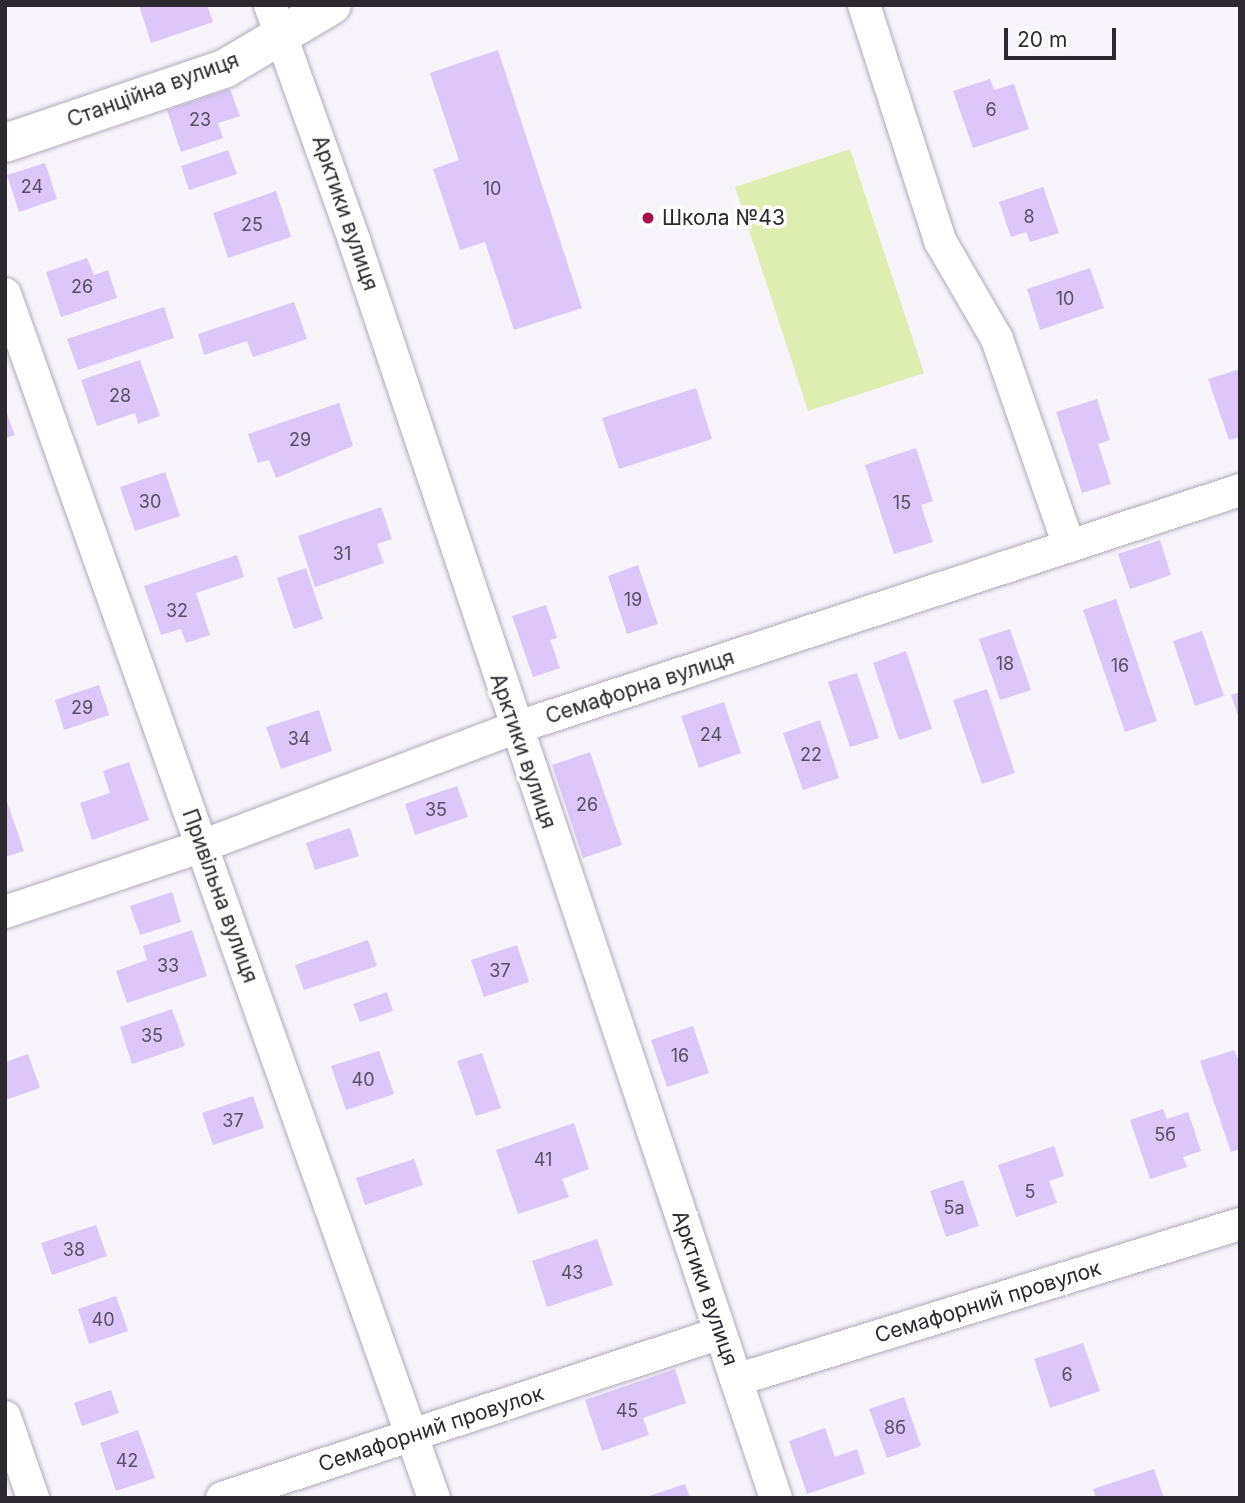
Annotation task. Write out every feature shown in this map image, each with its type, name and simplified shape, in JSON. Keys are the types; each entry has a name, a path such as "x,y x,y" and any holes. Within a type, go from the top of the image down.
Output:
{"street":[{"name":"Станційна вулиця","path":"5,143 211,74 275,21 332,5"},
{"path":"864,5 940,241 998,339 1069,546"},
{"name":"Арктики вулиця","path":"275,21 350,227 515,728 776,1498"},
{"name":"Привільна вулиця","path":"5,293 434,1498"},
{"name":"Семафорна вулиця","path":"5,912 202,846 515,728 1240,490"},
{"name":"Семафорний провулок","path":"736,1381 1240,1224"},
{"name":"Семафорний провулок","path":"222,1498 720,1333"},
{"path":"5,1417 33,1498"}],"green space":[{"path":"850,149 924,373 808,411 735,187"}],"building":[{"path":"139,5 207,5 213,22 151,43"},
{"path":"498,50 582,308 514,330 485,242 460,250 433,169 459,160 430,73"},
{"path":"990,79 994,90 1014,84 1029,129 973,148 953,91"},
{"path":"230,89 240,116 218,123 223,138 181,152 167,110"},
{"path":"228,150 237,174 189,190 181,166"},
{"path":"45,163 57,199 19,212 7,175"},
{"path":"1043,187 1059,233 1030,242 1026,232 1011,237 999,202"},
{"path":"276,191 291,237 228,258 213,213"},
{"path":"87,258 94,275 108,270 117,298 61,317 46,272"},
{"path":"1090,268 1104,308 1040,330 1027,289"},
{"path":"294,302 307,339 253,357 247,341 204,355 198,334"},
{"path":"164,307 174,338 78,370 67,339"},
{"path":"140,360 160,416 138,424 135,413 97,426 81,380"},
{"path":"1240,369 1240,437 1229,440 1208,379"},
{"path":"696,388 712,439 619,469 602,418"},
{"path":"1097,399 1110,440 1098,444 1111,484 1082,493 1056,412"},
{"path":"339,403 353,446 276,478 269,460 258,463 248,434"},
{"path":"5,409 15,435 5,438"},
{"path":"916,448 933,501 921,505 933,542 894,554 865,465"},
{"path":"165,472 180,516 135,531 120,487"},
{"path":"381,507 392,539 377,544 384,563 315,587 298,536"},
{"path":"1160,540 1171,575 1130,589 1118,554"},
{"path":"237,555 244,577 196,593 210,635 186,643 181,629 161,635 144,586"},
{"path":"638,565 658,624 627,634 608,576"},
{"path":"306,568 323,619 294,629 277,578"},
{"path":"1116,599 1157,721 1125,732 1083,610"},
{"path":"546,605 557,638 550,640 560,668 533,677 512,616"},
{"path":"1010,629 1031,690 1000,700 979,639"},
{"path":"1202,631 1224,696 1195,706 1173,641"},
{"path":"906,651 932,729 899,740 873,663"},
{"path":"857,673 879,738 850,747 828,682"},
{"path":"99,685 109,715 64,730 55,700"},
{"path":"987,689 1015,773 982,784 953,700"},
{"path":"1240,692 1240,718 1239,718 1231,695"},
{"path":"724,702 741,753 699,768 681,716"},
{"path":"319,710 332,751 281,769 266,727"},
{"path":"820,720 839,778 803,790 783,733"},
{"path":"590,752 622,845 583,858 552,765"},
{"path":"129,762 149,820 92,840 80,803 110,793 103,771"},
{"path":"457,786 468,817 415,835 405,804"},
{"path":"5,796 24,851 5,857"},
{"path":"350,828 359,856 315,870 306,843"},
{"path":"172,892 181,922 140,935 130,906"},
{"path":"192,930 207,976 127,1003 116,971 147,960 143,946"},
{"path":"368,940 377,966 304,990 295,965"},
{"path":"517,945 529,982 484,997 471,960"},
{"path":"387,992 393,1011 360,1022 353,1004"},
{"path":"172,1009 185,1046 132,1064 120,1027"},
{"path":"693,1026 709,1073 667,1087 651,1040"},
{"path":"1234,1050 1240,1063 1240,1149 1231,1152 1200,1061"},
{"path":"379,1051 394,1094 346,1110 331,1066"},
{"path":"482,1053 501,1108 476,1116 457,1061"},
{"path":"28,1054 40,1088 5,1100 5,1062"},
{"path":"253,1096 264,1128 213,1145 202,1113"},
{"path":"1163,1109 1167,1119 1188,1112 1201,1151 1183,1157 1187,1167 1150,1179 1130,1120"},
{"path":"574,1123 589,1169 562,1179 569,1197 518,1214 496,1150"},
{"path":"1054,1146 1064,1176 1049,1181 1057,1203 1016,1217 998,1165"},
{"path":"414,1159 423,1185 365,1205 356,1178"},
{"path":"963,1180 979,1226 946,1237 930,1191"},
{"path":"96,1225 107,1256 52,1275 41,1243"},
{"path":"597,1239 613,1285 547,1307 532,1261"},
{"path":"116,1296 128,1331 89,1344 78,1309"},
{"path":"1083,1343 1100,1391 1050,1408 1034,1359"},
{"path":"675,1369 686,1403 643,1418 649,1435 602,1451 585,1400"},
{"path":"111,1390 119,1413 82,1426 74,1403"},
{"path":"904,1397 921,1446 887,1458 869,1409"},
{"path":"825,1428 835,1457 857,1449 865,1474 807,1494 789,1441"},
{"path":"138,1430 155,1478 116,1491 100,1443"},
{"path":"1154,1469 1164,1498 1096,1498 1093,1489"},
{"path":"685,1484 690,1498 646,1498 646,1497"}],"place":[{"name":"Школа №43","path":"648,218"}]}
